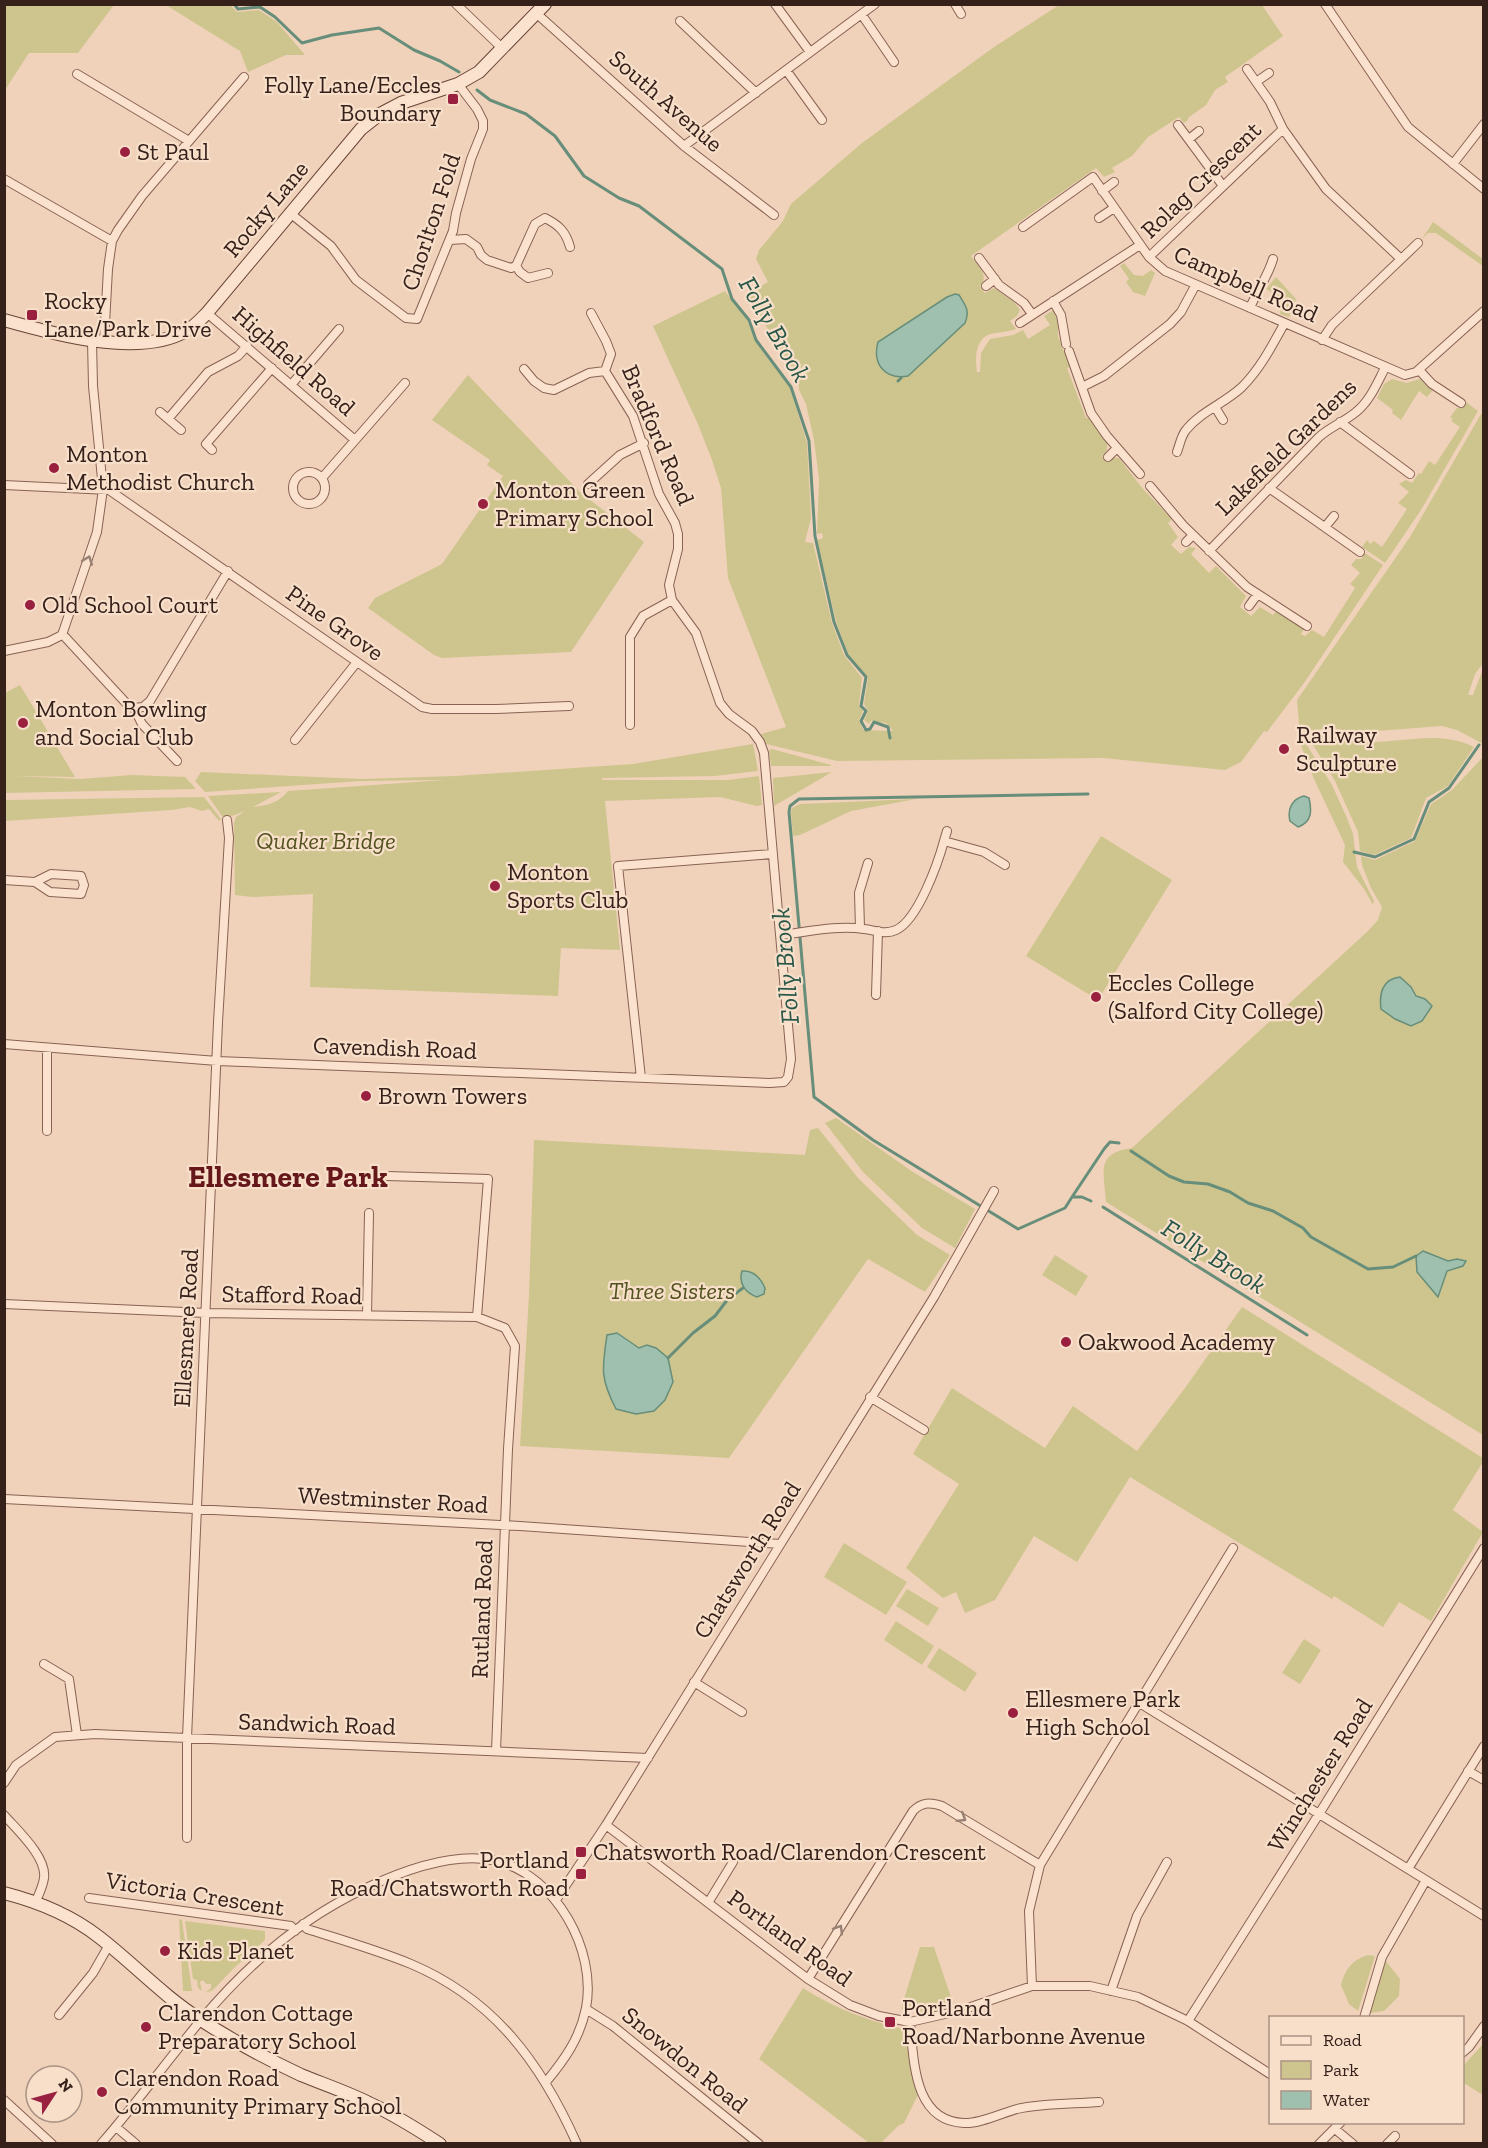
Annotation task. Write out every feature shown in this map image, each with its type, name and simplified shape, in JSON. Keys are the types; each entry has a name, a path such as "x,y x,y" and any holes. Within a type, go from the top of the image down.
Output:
{"main road":[{"name":"Rocky Lane","path":"4,320 98,342 168,339 191,328 207,313 353,138 370,121 401,103 458,84 479,72 540,9"},
{"path":"4,1893 36,1901 76,1922 109,1945 166,1996 248,2049 299,2074 368,2102 440,2144"}],"street":[{"path":"456,4 502,49"},
{"path":"775,4 810,52"},
{"path":"684,146 876,4"},
{"path":"955,4 960,14"},
{"path":"1325,4 1408,127 1484,189"},
{"name":"South Avenue","path":"540,9 684,146 774,215"},
{"path":"862,15 894,62"},
{"path":"680,21 756,93"},
{"path":"1247,69 1272,106 1283,129"},
{"path":"786,70 822,120"},
{"path":"1256,82 1269,73"},
{"path":"77,74 189,141"},
{"path":"4,651 48,642 62,635 97,532 103,489 93,386 112,242 132,209 244,77"},
{"name":"Chorlton Fold","path":"290,213 331,246 356,280 406,318 417,319 450,240 471,159 483,129 483,121 477,109 458,84"},
{"path":"1452,164 1484,124"},
{"path":"1178,125 1222,186"},
{"name":"Rolag Crescent","path":"1149,257 1283,129 1326,189 1401,259"},
{"path":"1189,139 1199,131"},
{"name":"Campbell Road","path":"1023,227 1093,177 1149,257 1165,271 1385,368 1405,375 1412,375 1419,370"},
{"path":"4,179 112,242"},
{"path":"1102,191 1114,182"},
{"path":"1099,218 1114,208"},
{"path":"450,240 466,239 477,247 487,260 511,268 516,266 535,224 545,218 562,229 570,247"},
{"path":"1322,340 1332,325 1418,243"},
{"path":"1020,323 1140,244"},
{"path":"979,258 999,285 1024,303 1032,314"},
{"path":"1250,308 1269,272 1273,259"},
{"path":"516,266 519,272 528,278 548,273"},
{"path":"986,286 995,279"},
{"path":"1082,387 1104,376 1170,324 1181,312 1195,286"},
{"path":"1053,300 1061,315 1068,348 1091,413 1140,474"},
{"path":"1461,403 1432,384 1419,370 1484,311"},
{"name":"Highfield Road","path":"207,313 355,440"},
{"name":"Bradford Road","path":"591,313 611,354 605,372 633,416 644,443 659,494 672,516 678,534 678,549 669,579 672,600"},
{"path":"1177,452 1187,428 1238,390 1253,374 1284,324"},
{"path":"291,385 339,329"},
{"path":"168,419 208,372 238,356 247,346"},
{"path":"212,450 206,444 272,368"},
{"name":"Lakefield Gardens","path":"1209,551 1319,437 1355,413 1364,404 1385,368"},
{"path":"524,369 534,381 544,388 554,390 590,373 605,372"},
{"path":"322,478 405,383"},
{"path":"1215,407 1223,420"},
{"path":"160,412 181,430"},
{"path":"1340,422 1410,474"},
{"path":"588,484 620,455 644,443"},
{"path":"1108,457 1117,448"},
{"path":"4,485 103,489"},
{"name":"Lakefield Gardens","path":"1150,486 1190,539 1209,551 1257,595 1308,626"},
{"path":"1269,488 1360,552"},
{"name":"Pine Grove","path":"103,489 122,497 416,704 427,709 569,706"},
{"path":"1325,527 1334,516"},
{"path":"134,708 143,707 150,701 228,571"},
{"path":"1249,606 1257,595"},
{"path":"630,725 630,637 643,616 672,600 696,633 720,703 729,714 752,731 762,747 780,934 860,928 878,932 896,930 909,918 930,883 947,831"},
{"path":"62,635 126,703 134,708 142,724 177,760"},
{"path":"295,740 357,662"},
{"name":"Ellesmere Road","path":"187,1838 187,1738 229,838 227,820"},
{"path":"944,841 978,850 1005,865"},
{"path":"991,856 996,847"},
{"path":"641,1078 618,866 772,854"},
{"path":"860,928 859,893 868,863"},
{"path":"4,880 35,882 50,892 81,894 84,885 81,876 51,874 35,882"},
{"path":"876,995 878,932"},
{"name":"Cavendish Road","path":"4,1044 218,1061 784,1082 790,1071 791,1059 780,934"},
{"path":"46,1131 47,1048"},
{"path":"387,1176 488,1179 477,1317"},
{"name":"Chatsworth Road","path":"556,1900 648,1758 934,1297 992,1195"},
{"path":"367,1315 369,1213"},
{"name":"Stafford Road","path":"4,1304 206,1313 477,1317 505,1328"},
{"name":"Rutland Road","path":"496,1751 508,1449 515,1346 505,1328"},
{"path":"870,1397 924,1430"},
{"name":"Westminster Road","path":"4,1499 505,1526 780,1544"},
{"path":"1032,1986 1029,1911 1040,1865 1233,1548"},
{"name":"Winchester Road","path":"1188,2021 1484,1548"},
{"path":"44,1664 69,1679 77,1735"},
{"path":"694,1682 742,1712"},
{"path":"1138,1702 1484,1916"},
{"name":"Sandwich Road","path":"4,1783 16,1765 55,1737 95,1734 648,1758"},
{"path":"1408,1869 1484,1746"},
{"path":"1468,1771 1484,1780"},
{"path":"808,1979 906,1822 918,1807 933,1803 942,1806 1040,1865"},
{"path":"4,1815 36,1853 43,1866 44,1879 36,1901"},
{"name":"Portland Road","path":"606,1825 808,1979 850,2005 879,2016 910,2022 962,2010 1032,1986 1090,1986 1138,1997 1188,2021 1269,2073"},
{"path":"100,2144 201,2020 244,1974 303,1924 352,1895 386,1879 455,1860 484,1859 510,1866 534,1880 556,1900 572,1925 580,1944 587,1983 586,2009 575,2042 546,2082"},
{"path":"708,1903 733,1862"},
{"path":"1111,1991 1137,1916 1167,1862"},
{"path":"1365,2016 1382,1957 1426,1880"},
{"name":"Victoria Crescent","path":"89,1898 291,1926 295,1931"},
{"name":"Victoria Crescent","path":"303,1924 307,1929 411,1964 457,1988 477,2002 519,2044 546,2082 577,2144"},
{"path":"59,2015 93,1973 109,1945"},
{"name":"Snowdon Road","path":"586,2009 613,2026 755,2142"},
{"path":"910,2022 915,2072 926,2103 946,2120 967,2124 1020,2109 1099,2102"},
{"path":"1464,2051 1484,2026"},
{"path":"4,2100 51,2144"},
{"path":"1319,2144 1338,2126 1353,2144"},
{"path":"116,2127 136,2144"},
{"path":"1387,2144 1395,2136"}],"green space":[{"path":"4,5 114,5 78,53 29,53 5,90"},
{"path":"166,5 230,5 237,12 259,10 277,22 305,55 286,55 248,72 240,51"},
{"path":"1059,5 1262,5 1283,36 1225,77 1228,82 1215,90 1206,105 1184,123 1179,117 1148,137 1132,156 1112,168 1115,172 1104,177 1096,168 971,256 983,274 983,282 980,286 985,293 994,288 1015,303 1020,310 1017,316 1010,321 1016,329 986,336 979,344 976,355 977,372 980,372 981,353 990,339 1013,335 1023,330 1028,339 1050,325 1044,316 1053,310 1058,322 1058,336 1070,367 1067,368 1086,418 1089,417 1107,442 1107,450 1102,456 1107,461 1119,458 1143,489 1172,519 1168,523 1178,537 1171,545 1181,554 1189,547 1196,548 1191,554 1209,573 1216,566 1246,596 1240,607 1251,616 1260,607 1273,615 1277,610 1304,629 1301,634 1305,636 1312,630 1324,637 1355,588 1350,584 1360,573 1351,565 1356,559 1361,559 1365,553 1383,565 1304,683 1267,732 1264,731 1241,762 1225,770 1103,758 837,761 766,744 761,734 786,727 728,578 721,488 712,460 653,326 725,291 747,320 755,341 790,388 807,443 811,518 805,542 813,543 832,623 844,655 862,678 859,705 863,711 859,720 863,730 893,731 886,723 871,721 869,724 864,720 868,711 864,704 868,678 848,654 836,621 817,540 823,538 822,533 817,534 819,479 806,404 799,390 798,377 746,294 768,282 756,259 759,250 783,221 791,204 862,143 994,47"},
{"path":"1433,222 1483,259 1483,266 1436,233 1428,233 1422,239"},
{"path":"1124,263 1134,275 1143,276 1151,270 1155,273 1145,296 1133,292 1126,282 1129,279 1120,266"},
{"path":"1276,277 1296,299 1289,317 1280,314 1281,305 1278,299 1266,289"},
{"name":"Monton Green Primary School","path":"468,375 580,492 644,542 571,652 442,658 434,655 368,608 375,598 442,564 503,476 487,465 490,460 432,420"},
{"path":"1392,379 1407,383 1420,379 1433,390 1427,397 1419,391 1401,420 1392,413 1393,410 1377,398 1384,384"},
{"path":"1466,402 1478,411 1421,510 1385,563 1362,547 1367,540 1370,544 1374,541 1382,547 1407,509 1398,503 1409,492 1399,484 1406,480 1412,483 1429,461 1435,465 1460,427 1451,421 1453,419 1450,417"},
{"path":"1481,414 1484,415 1484,662 1475,674 1468,695 1473,695 1483,669 1483,744 1457,730 1442,726 1355,732 1331,728 1304,731 1299,724 1297,700 1410,537"},
{"path":"20,685 75,777 15,776 80,779 132,775 185,777 196,789 5,793 5,693"},
{"path":"1325,736 1362,742 1419,738 1447,739 1474,747 1448,786 1426,798 1411,838 1374,855 1360,851 1358,832 1335,781 1310,740 1311,737"},
{"path":"1303,739 1332,785 1347,818 1353,834 1357,867 1374,901 1373,905 1343,862 1345,845 1314,779 1299,740"},
{"name":"Monton Sports Club","path":"753,744 758,771 715,776 602,778 602,780 728,780 759,776 762,805 757,806 720,797 605,801 620,950 561,948 558,996 310,987 313,894 252,897 235,895 234,823 236,817 245,811 224,819 208,796 281,792 253,807 273,803 288,791 445,780 360,781 205,792 195,781 201,772 362,779 455,776 633,764"},
{"path":"769,750 831,766 771,766"},
{"path":"1483,757 1483,1435 1106,1202 1104,1166 1112,1154 1132,1148 1368,931 1378,920 1382,907 1371,888 1361,856 1375,860 1415,841 1431,804 1452,790"},
{"path":"832,772 774,806 773,778"},
{"path":"204,797 221,819 219,821 209,809 202,811 190,807 5,821 5,800"},
{"path":"916,799 851,811 800,835 793,836 792,808 800,804"},
{"path":"1101,836 1172,880 1098,1000 1026,956"},
{"path":"836,1118 913,1172 975,1209 955,1248 922,1228 863,1172 825,1123"},
{"name":"Three Sisters","path":"818,1128 858,1178 917,1235 950,1255 925,1292 868,1259 729,1458 520,1446 529,1295 534,1140 805,1155 810,1130"},
{"path":"1055,1255 1088,1276 1076,1296 1042,1275"},
{"path":"1242,1307 1483,1458 1483,1462 1453,1510 1483,1532 1431,1621 1399,1602 1383,1627 1334,1596 1332,1599 1130,1477 1077,1562 1034,1536 995,1600 965,1613 956,1592 943,1598 906,1568 959,1484 913,1454 952,1388 1045,1448 1073,1406 1137,1451"},
{"path":"844,1543 907,1582 886,1615 824,1577"},
{"path":"907,1589 939,1608 928,1626 896,1606"},
{"path":"896,1621 934,1646 922,1665 884,1640"},
{"path":"1304,1639 1321,1650 1300,1684 1282,1673"},
{"path":"939,1648 977,1673 965,1692 927,1667"},
{"path":"179,1919 182,1920 192,1991 183,1991"},
{"path":"185,1921 265,1931 265,1940 213,1990 205,1993 211,1988 211,1984 206,1984 203,1980 200,1982 202,1991 198,1988 197,1980 193,1979"},
{"path":"920,1947 934,1947 955,2009 931,2013 901,2009"},
{"path":"1368,1955 1375,1956 1358,2011 1349,2004 1341,1985 1350,1966"},
{"path":"1385,1960 1400,1979 1399,1996 1384,2011 1370,2013"},
{"path":"803,1988 852,2013 903,2029 918,2095 904,2123 881,2143 869,2143 759,2059"},
{"path":"1483,2044 1483,2095 1464,2083 1464,2065"}],"water":[{"path":"955,294 959,295 964,302 967,315 965,323 908,376 900,377 882,369 877,357 878,342"},
{"path":"1304,796 1309,798 1310,816 1303,825 1298,827 1290,821 1290,809 1296,799"},
{"path":"1400,977 1411,987 1416,996 1425,999 1432,1006 1422,1021 1411,1026 1381,1009 1383,988 1389,981"},
{"path":"1423,1251 1448,1261 1457,1259 1466,1261 1463,1266 1447,1271 1438,1297 1417,1272 1416,1256"},
{"path":"742,1271 750,1272 759,1278 765,1288 764,1294 757,1297 746,1290 741,1280"},
{"path":"617,1333 639,1348 647,1345 656,1348 668,1358 673,1382 665,1400 654,1411 636,1414 616,1409 605,1381 604,1357 607,1335"}],"waterway":[{"name":"Folly Brook","path":"234,4 238,9 260,7 275,17 302,43 332,35 379,28 414,50 459,72"},
{"name":"Folly Brook","path":"477,90 490,100 526,114 555,136 584,176 619,198 639,206 722,269 732,299 749,320 756,340 791,387 809,441 815,536 834,622 847,655 866,677 861,706 866,711 861,721 866,730 870,729 874,722 888,727 890,738"},
{"path":"898,381 901,378"},
{"name":"Folly Brook","path":"1354,852 1375,857 1414,839 1429,802 1449,788 1479,745"},
{"name":"Folly Brook","path":"1088,794 799,799 790,806 789,812 814,1097 873,1140 1018,1229 1065,1208 1072,1197 1082,1197 1091,1201"},
{"path":"1072,1197 1110,1142 1119,1143"},
{"path":"1131,1151 1169,1176 1184,1182 1208,1184 1230,1192 1248,1203 1273,1211 1303,1228 1311,1237 1368,1269 1393,1267 1416,1256"},
{"name":"Folly Brook","path":"1103,1207 1307,1335"},
{"path":"668,1358 693,1333 715,1316 728,1299 743,1288"}],"place":[{"name":"Folly Lane/Eccles Boundary","path":"453,99"},
{"name":"St Paul","path":"125,152"},
{"name":"Rocky Lane/Park Drive","path":"32,315"},
{"name":"Monton Methodist Church","path":"54,468"},
{"name":"Monton Green Primary School","path":"483,504"},
{"name":"Old School Court","path":"30,605"},
{"name":"Monton Bowling and Social Club","path":"23,723"},
{"name":"Railway Sculpture","path":"1284,749"},
{"name":"Monton Sports Club","path":"495,886"},
{"name":"Eccles College (Salford City College)","path":"1096,997"},
{"name":"Brown Towers","path":"366,1096"},
{"name":"Oakwood Academy","path":"1066,1342"},
{"name":"Ellesmere Park High School","path":"1013,1713"},
{"name":"Chatsworth Road/Clarendon Crescent","path":"581,1852"},
{"name":"Portland Road/Chatsworth Road","path":"581,1874"},
{"name":"Kids Planet","path":"165,1951"},
{"name":"Portland Road/Narbonne Avenue","path":"890,2022"},
{"name":"Clarendon Cottage Preparatory School","path":"146,2027"},
{"name":"Clarendon Road Community Primary School","path":"102,2092"}],"district":[{"name":"Ellesmere Park","path":"288,1177"}],"park label":[{"name":"Quaker Bridge","path":"326,841"}]}
